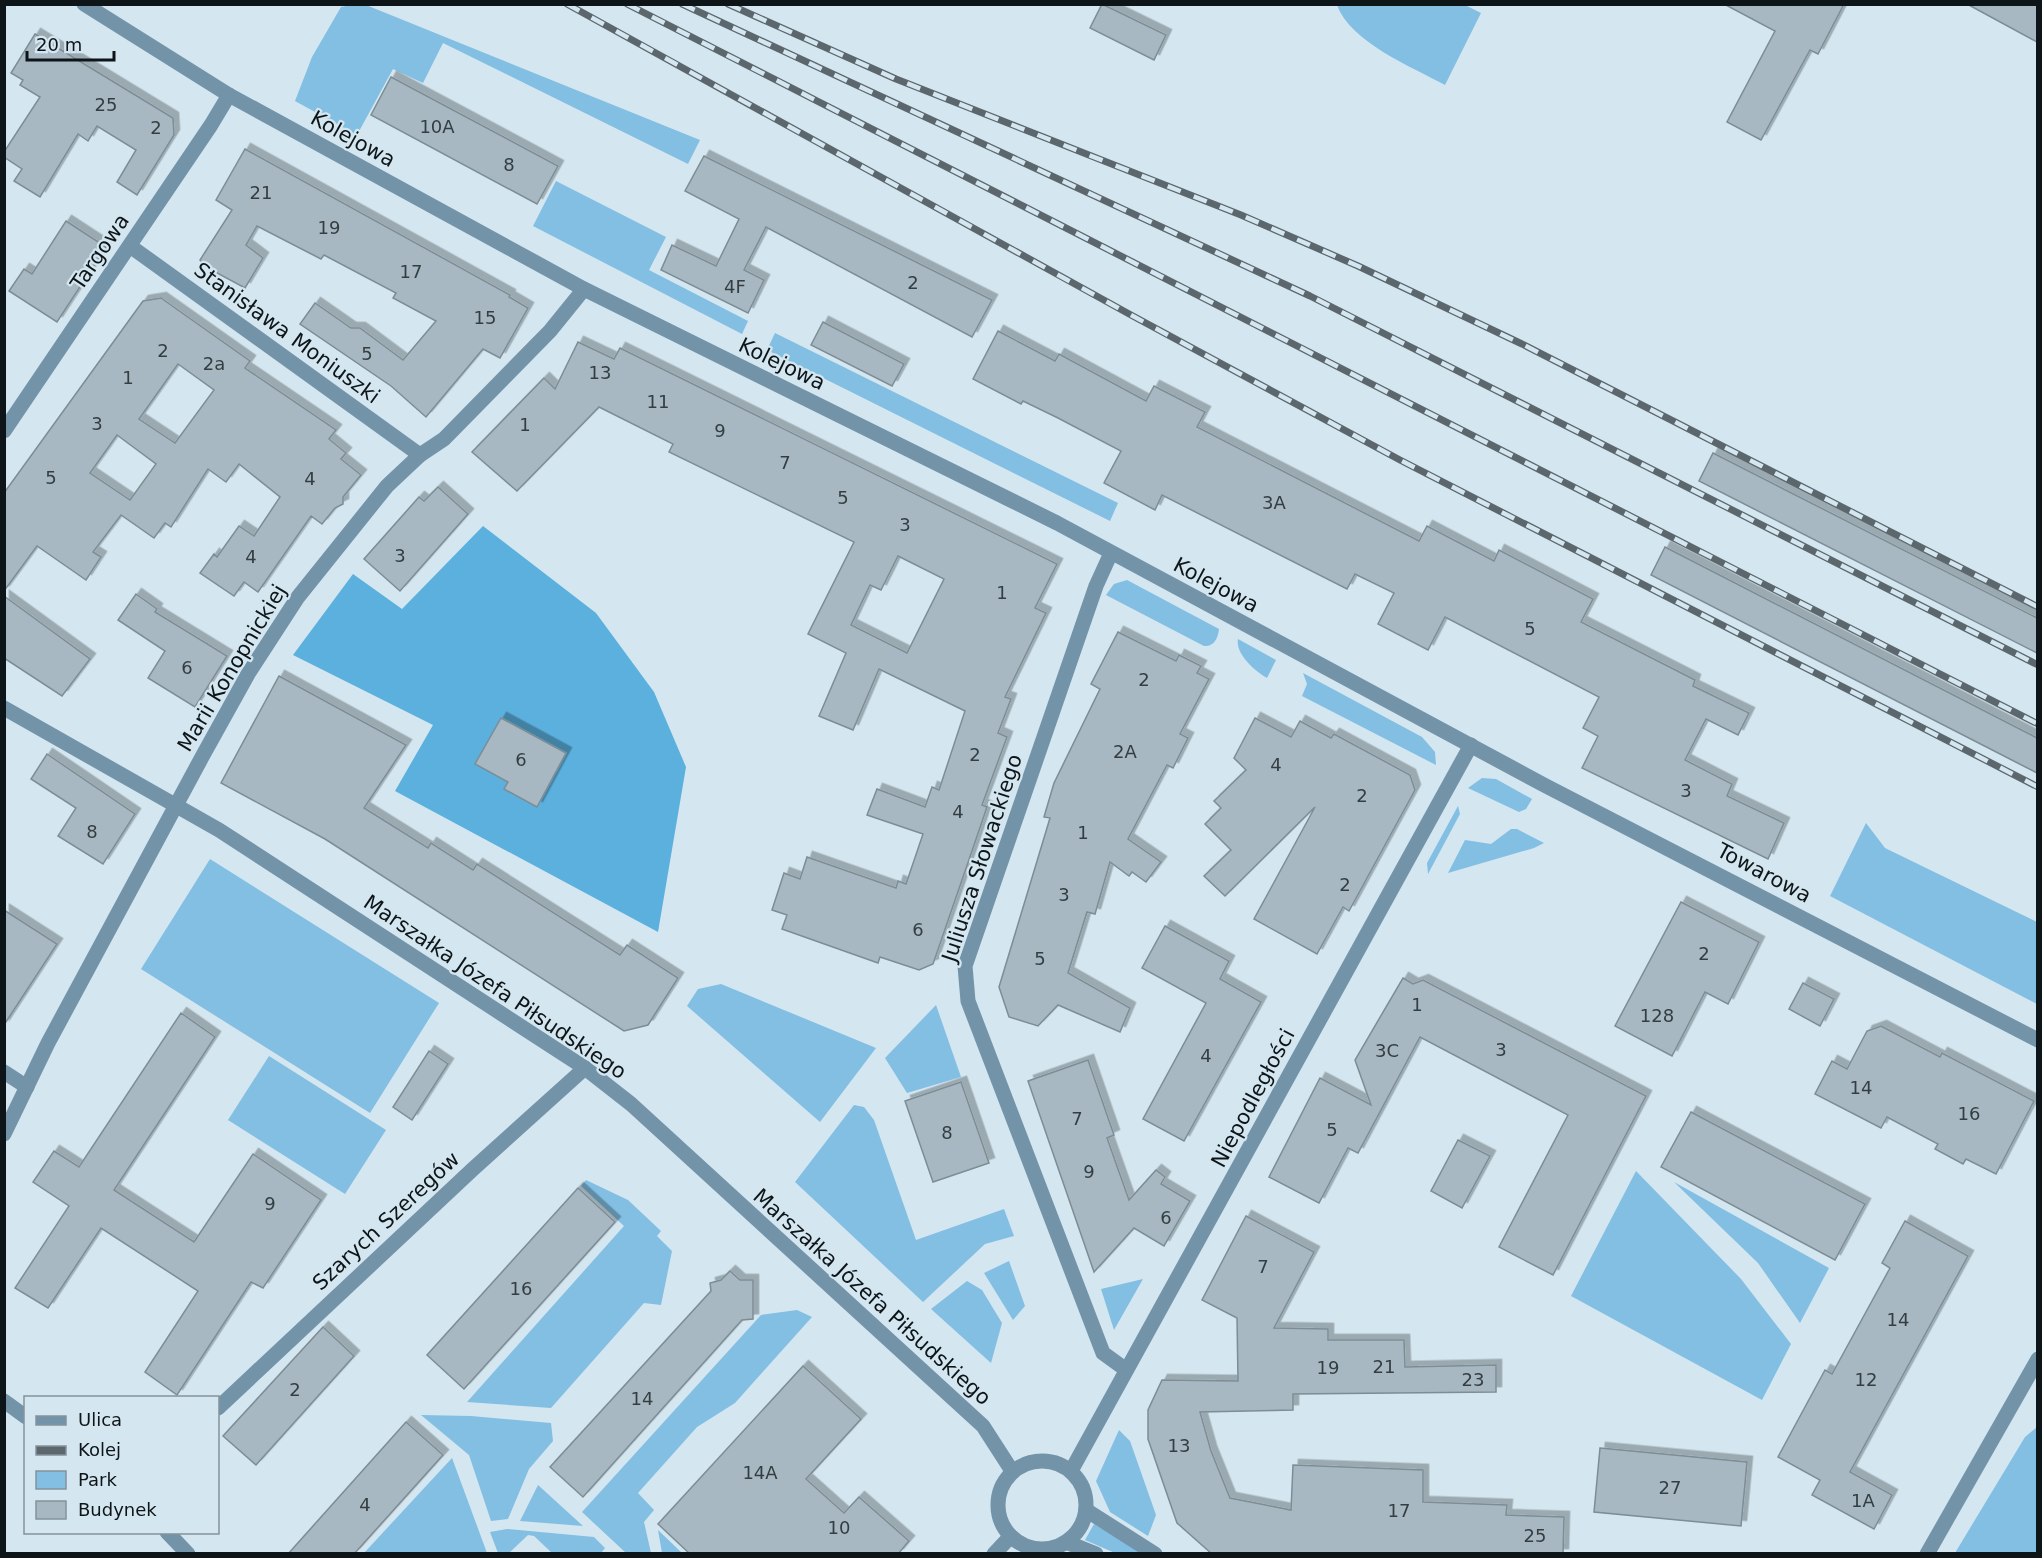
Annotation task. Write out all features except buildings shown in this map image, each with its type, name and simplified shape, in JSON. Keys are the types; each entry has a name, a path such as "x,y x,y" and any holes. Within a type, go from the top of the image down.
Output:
{"street":[{"name":"Kolejowa","path":"84,4 229,95 584,289 1111,553 1471,745"},
{"name":"Targowa","path":"4,431 229,95"},
{"name":"Stanisława Moniuszki","path":"130,246 420,455"},
{"name":"Marii Konopnickiej","path":"4,1134 248,674 298,597 380,494 420,455 444,439 550,331 584,289"},
{"name":"Juliusza Słowackiego","path":"1111,553 1096,586 965,966 968,1001 1103,1353 1125,1369"},
{"name":"Marszałka Józefa Piłsudskiego","path":"4,708 177,805 585,1068 630,1104 983,1426 1012,1471"},
{"name":"Towarowa","path":"1471,745 2037,1040"},
{"name":"Niepodległości","path":"1071,1471 1125,1369 1232,1181 1471,745"},
{"name":"Szarych Szeregów","path":"219,1407 473,1169 585,1068"},
{"path":"4,1072 27,1087"},
{"path":"1928,1554 2037,1359"},
{"path":"4,1401 24,1416"},
{"path":"1048,1460 1071,1471 1080,1482 1086,1495 1086,1510 1074,1535 1066,1542 1050,1549 1036,1549 1022,1545 1010,1537 1002,1525 998,1511 998,1496 1003,1482 1012,1471 1023,1464 1048,1460"},
{"path":"1086,1510 1155,1554"},
{"path":"168,1534 188,1554"},
{"path":"994,1554 1010,1537"},
{"path":"1066,1542 1096,1554"}],"green space":[{"path":"366,5 700,140 688,164 443,43 423,83 393,69 357,135 295,101 312,57 341,7"},
{"path":"1337,5 1465,5 1481,13 1445,85 1400,62 1368,42 1344,18"},
{"path":"556,181 666,237 649,270 748,321 742,334 533,226"},
{"path":"775,333 1118,503 1110,521 767,350"},
{"path":"1127,580 1219,629 1215,641 1204,646 1106,595 1114,584"},
{"path":"1238,639 1276,660 1267,678 1252,667 1243,656"},
{"path":"1303,673 1422,737 1435,752 1436,765 1302,696 1307,684"},
{"path":"1482,778 1496,779 1532,799 1526,809 1519,812 1468,788"},
{"path":"1458,806 1460,814 1428,874 1427,863"},
{"path":"1866,823 1885,848 2037,922 2037,1004 1830,896"},
{"path":"1511,829 1517,829 1544,843 1448,873 1465,840 1491,844"},
{"path":"210,859 439,1003 370,1113 141,969"},
{"path":"721,984 876,1048 820,1122 687,1006 698,989"},
{"path":"936,1005 961,1077 907,1093 885,1058"},
{"path":"269,1056 386,1130 345,1194 228,1120"},
{"path":"854,1105 864,1107 874,1120 916,1240 1004,1209 1014,1236 985,1244 923,1302 795,1182"},
{"path":"1636,1171 1741,1279 1791,1344 1762,1400 1571,1296"},
{"path":"586,1180 628,1200 661,1231 657,1236 672,1251 661,1305 644,1303 551,1408 467,1402 624,1226 581,1186"},
{"path":"1674,1182 1829,1268 1800,1323 1758,1263"},
{"path":"1009,1261 1025,1306 1013,1320 984,1273"},
{"path":"1143,1279 1114,1330 1101,1289"},
{"path":"967,1281 982,1290 1002,1323 991,1363 931,1309"},
{"path":"797,1310 812,1317 735,1403 697,1427 638,1493 654,1510 644,1522 651,1553 626,1553 582,1512 761,1315"},
{"path":"421,1415 471,1416 551,1423 553,1441 529,1469 508,1519 491,1521 469,1455"},
{"path":"2037,1427 2037,1553 1955,1553 2025,1437"},
{"path":"1119,1430 1130,1441 1156,1515 1148,1536 1110,1512 1096,1481"},
{"path":"452,1458 487,1553 364,1553"},
{"path":"538,1485 583,1526 520,1521"},
{"path":"1094,1524 1139,1551 1138,1553 1115,1553 1085,1540"},
{"path":"507,1529 594,1537 605,1548 601,1553 552,1553 534,1536 528,1535 509,1553 498,1553 490,1532"},
{"path":"658,1530 682,1553 662,1553"}],"shaded area":[{"path":"483,526 596,613 654,692 686,767 658,932 395,791 433,725 293,655 353,574 402,609"}],"railway":[{"path":"567,4 1131,315 1400,460 2038,787"},
{"path":"627,4 2038,724"},
{"path":"682,4 1310,296 2038,665"},
{"path":"728,4 896,79 1241,215 1358,266 1522,344 2038,607"}]}
